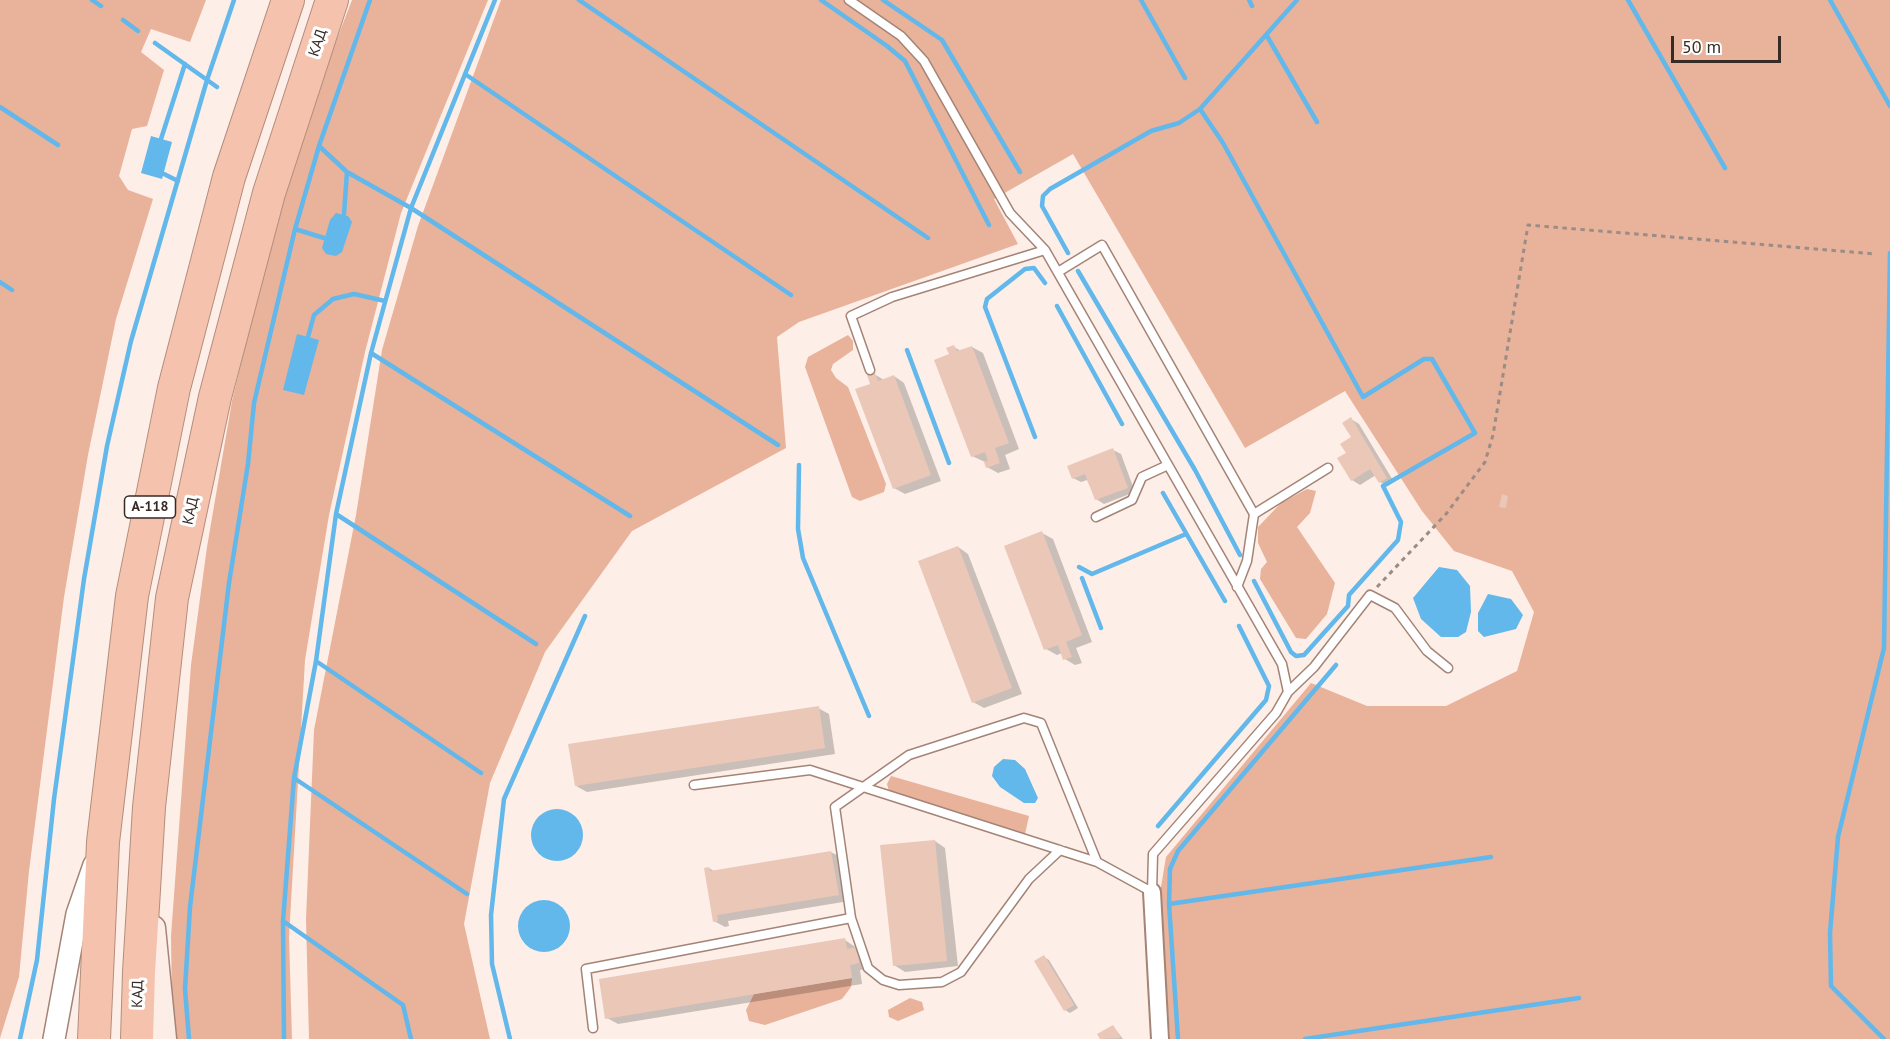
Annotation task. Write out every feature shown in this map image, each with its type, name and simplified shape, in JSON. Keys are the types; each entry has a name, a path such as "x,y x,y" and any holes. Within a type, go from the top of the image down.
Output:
{"highway":[{"name":"А-118","path":"94,1039 103,842 132,596 174,388 229,177 288,0"},
{"name":"КАД","path":"137,1039 146,855 172,598 215,397 269,193 332,0"}],"main road":[{"path":"146,855 164,1039"}],"street":[{"path":"54,1039 77,915 103,842"},
{"path":"1152,892 1160,1039"}],"lane":[{"path":"849,0 901,36 924,61 1010,213 1045,250 1282,664 1288,692"},
{"path":"1058,272 1102,245 1254,514 1247,561 1238,587"},
{"path":"870,370 851,315 892,297 1045,250"},
{"path":"1096,517 1132,500 1142,477 1168,465"},
{"path":"1254,514 1328,468"},
{"path":"694,785 810,770 1097,862 1152,892 1154,854 1276,713 1288,692 1314,667 1370,595 1395,608 1427,651 1448,668"},
{"path":"1060,850 1029,879 961,972 942,982 899,985 883,980 868,968 851,918 835,807 909,755 1024,718 1041,723 1097,862"},
{"path":"593,1028 586,969 851,918"}],"path":[{"path":"1370,595 1446,514 1485,462 1493,435 1528,225 1875,254"}],"shaded area":[{"path":"0,0 206,0 190,42 151,29 141,52 164,70 147,126 132,129 119,176 128,190 153,199 116,319 88,455 64,597 29,871 19,977 0,1038"},
{"path":"352,0 488,0 401,213 365,352 329,515 305,660 289,937 292,1039 176,1039 172,1006 171,936 191,665 207,547 232,401 275,224 318,88"},
{"path":"501,0 1890,0 1890,1039 1170,1039 1160,893 1166,857 1311,683 1367,706 1446,706 1517,671 1534,612 1512,571 1454,551 1422,511 1345,391 1245,448 1073,154 994,199 1018,244 799,322 777,337 786,448 632,531 545,652 490,783 464,924 490,1039 309,1039 306,919 314,730 356,515 382,350 418,226"},
{"path":"848,335 853,341 853,350 833,364 831,370 836,378 848,387 886,484 884,492 860,501 852,497 805,367 808,357"},
{"path":"1307,489 1316,491 1310,513 1297,527 1335,583 1327,614 1306,639 1296,638 1260,579 1261,569 1267,562 1258,543 1258,527 1281,503"},
{"path":"891,776 1029,816 1025,834 889,791 887,784"},
{"path":"852,978 851,987 842,999 765,1025 749,1021 746,1010 754,994"},
{"path":"910,998 922,1002 924,1010 898,1021 889,1017 888,1010"}],"water":[{"path":"151,136 172,142 162,179 141,173"},
{"path":"336,213 348,216 352,222 342,252 336,256 326,254 322,248 330,220"},
{"path":"297,334 319,340 304,395 283,390"},
{"path":"1439,567 1457,570 1470,586 1471,612 1466,632 1458,637 1441,637 1421,619 1413,598"},
{"path":"1488,594 1511,599 1523,615 1516,629 1484,637 1478,631 1478,613"},
{"path":"1003,759 1015,760 1025,769 1038,798 1035,803 1024,803 1000,787 992,776 994,767"},
{"path":"552,809 562,809 571,813 579,821 583,835 579,849 571,857 562,861 552,861 543,857 535,849 531,840 531,830 535,821 543,813"},
{"path":"539,900 549,900 558,904 566,912 570,926 566,940 558,948 549,952 539,952 530,948 522,940 518,931 518,921 522,912 530,904"}],"building":[{"path":"954,345 957,351 972,346 1009,443 995,448 1000,463 986,468 984,462 988,461 985,452 971,457 934,360 949,354 946,348"},
{"path":"875,373 878,381 894,375 931,475 893,489 855,389 870,384 867,375"},
{"path":"1351,417 1387,478 1379,483 1370,469 1351,481 1337,458 1346,453 1340,444 1351,437 1342,423"},
{"path":"1113,448 1128,488 1095,500 1085,474 1072,479 1067,466"},
{"path":"1502,494 1508,496 1506,508 1499,507"},
{"path":"1042,531 1082,635 1066,642 1072,657 1063,660 1058,645 1044,650 1004,546"},
{"path":"958,546 1012,688 972,703 918,561"},
{"path":"819,706 825,748 575,786 568,744"},
{"path":"935,840 947,961 893,966 880,845"},
{"path":"831,851 839,895 717,915 718,921 713,922 704,868 709,867 710,871"},
{"path":"845,938 847,949 857,947 859,963 850,965 852,978 605,1019 599,979"},
{"path":"1044,955 1074,1005 1064,1011 1034,961"},
{"path":"1113,1025 1121,1038 1100,1039 1097,1034"}],"waterway":[{"path":"92,0 101,6"},
{"path":"20,1039 37,960 54,799 84,579 107,446 131,341 207,80 234,0"},
{"path":"189,1039 185,989 190,907 229,583 248,464 254,403 295,229 319,146 370,0"},
{"path":"284,1039 283,921 294,778 316,661 336,514 371,353 411,208 495,0"},
{"path":"579,0 928,238"},
{"path":"821,0 905,61 989,225"},
{"path":"883,0 942,40 1020,172"},
{"path":"1141,0 1185,78"},
{"path":"1249,0 1252,6"},
{"path":"1068,253 1042,206 1043,196 1050,189 1151,131 1179,123 1200,109 1297,0"},
{"path":"1628,0 1725,168"},
{"path":"1830,0 1890,106"},
{"path":"123,20 138,31"},
{"path":"1267,36 1317,122"},
{"path":"155,43 217,87"},
{"path":"161,139 185,64"},
{"path":"465,74 791,295"},
{"path":"0,107 58,145"},
{"path":"1200,109 1223,143 1363,397 1424,359 1432,359 1475,433 1383,486 1401,522 1398,540 1349,595 1348,606 1304,655 1296,656 1291,652 1254,581"},
{"path":"319,146 347,172 411,208 778,445"},
{"path":"344,214 347,172"},
{"path":"164,174 178,181"},
{"path":"295,229 324,238"},
{"path":"1884,1039 1831,986 1830,933 1838,837 1884,648 1890,253"},
{"path":"1035,437 985,307 987,299 1025,269 1034,268 1045,283"},
{"path":"1078,271 1195,470 1240,555"},
{"path":"0,282 12,290"},
{"path":"308,337 314,315 333,299 354,294 385,301"},
{"path":"1057,306 1122,424"},
{"path":"907,350 949,463"},
{"path":"371,353 630,516"},
{"path":"799,465 798,529 803,558 869,716"},
{"path":"1163,493 1225,601"},
{"path":"336,514 536,644"},
{"path":"1079,567 1092,574 1186,534"},
{"path":"1082,578 1101,628"},
{"path":"510,1039 492,964 491,915 504,799 585,616"},
{"path":"1158,826 1266,700 1269,686 1239,626"},
{"path":"316,661 481,773"},
{"path":"1178,1039 1169,904 1170,869 1178,851 1336,665"},
{"path":"294,778 467,894"},
{"path":"1169,904 1491,857"},
{"path":"283,921 403,1005 411,1039"},
{"path":"1305,1039 1579,998"}]}
